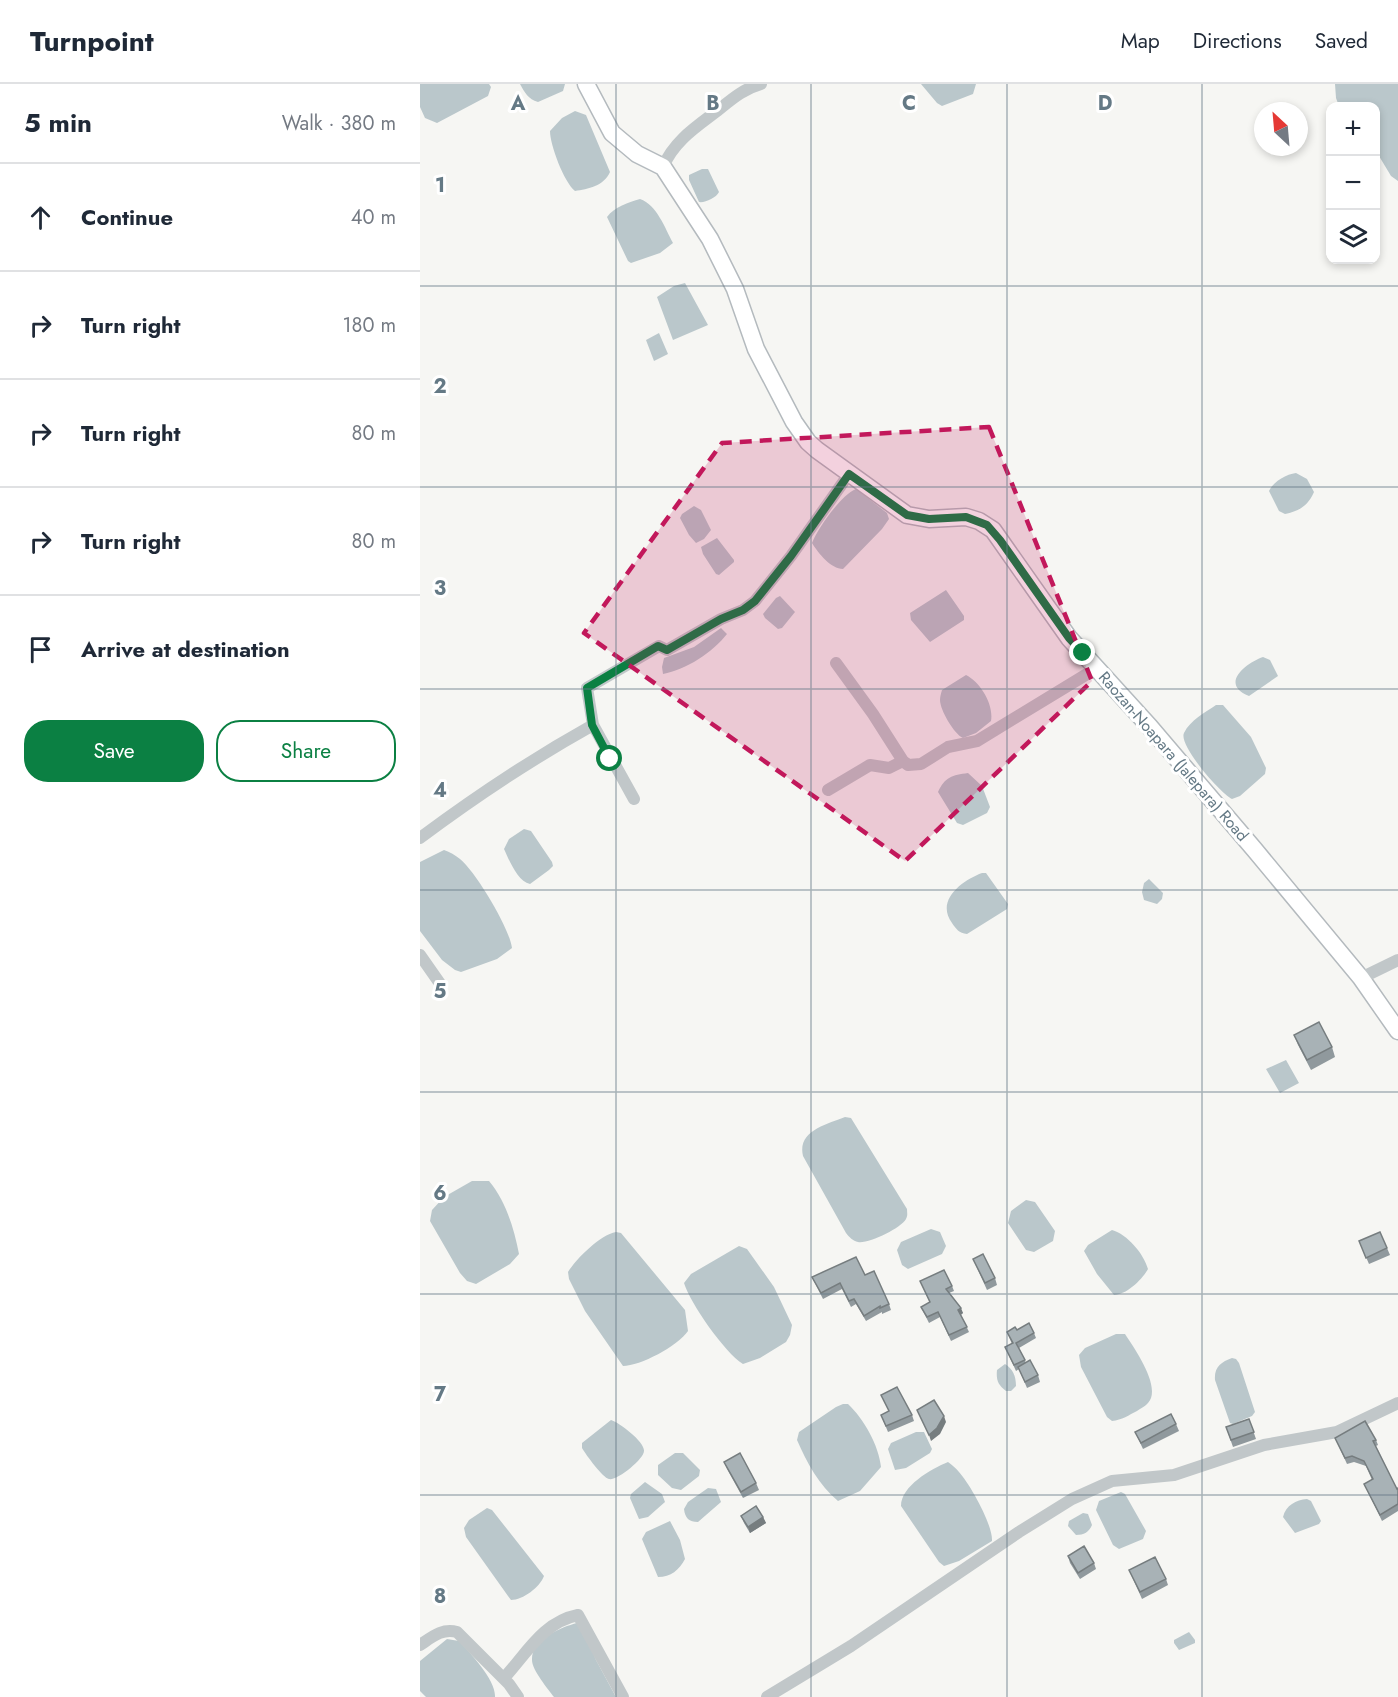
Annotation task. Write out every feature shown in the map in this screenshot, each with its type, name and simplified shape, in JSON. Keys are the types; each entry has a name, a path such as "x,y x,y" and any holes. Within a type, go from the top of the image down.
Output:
{"main road":[{"name":"Raozan-Noapara (Jalepara) Road","path":"586,84 612,134 638,153 663,167 710,239 727,272 756,349 800,433 817,450 907,515 929,519 966,517 987,525 1069,638 1217,805 1361,978 1398,1031"}],"street":[{"path":"663,167 673,149 694,128 740,92 761,84"},
{"path":"634,799 592,725 587,688 658,646 667,650 721,619 743,610 755,601 791,556 849,474"},
{"path":"836,663 908,765 921,764 948,747 977,741 1097,668"},
{"path":"420,838 542,753 592,725"},
{"path":"828,790 870,765 889,768 903,761"},
{"path":"420,955 441,985"},
{"path":"1361,978 1398,960"},
{"path":"767,1697 851,1646 1019,1532 1072,1499 1112,1481 1174,1476 1264,1445 1336,1432 1398,1403"},
{"path":"504,1678 541,1634 560,1621 578,1615 623,1697"},
{"path":"420,1645 434,1635 448,1630 457,1632 504,1678 518,1697"}],"highlighted area":[{"path":"989,427 1092,681 905,861 584,633 722,443"}],"shaded area":[{"path":"420,84 489,84 491,87 488,96 437,123 425,118 420,107"},
{"path":"520,84 565,84 563,91 538,102 525,93"},
{"path":"921,84 976,84 973,94 942,106"},
{"path":"1335,84 1398,84 1398,181 1391,176 1380,158 1380,102 1338,102"},
{"path":"575,111 586,115 610,172 600,184 575,191 566,180 558,163 550,131 562,118"},
{"path":"702,169 708,169 719,192 710,200 699,202 689,175"},
{"path":"640,199 656,212 673,243 660,253 631,263 607,217 627,203"},
{"path":"685,283 708,325 673,340 657,297 674,286"},
{"path":"659,333 668,354 654,361 646,340"},
{"path":"1296,473 1307,479 1314,492 1302,507 1285,514 1279,511 1269,491 1280,479"},
{"path":"856,489 887,513 889,519 843,569 825,560 812,543 831,513 850,492"},
{"path":"694,506 701,510 711,530 704,539 696,543 680,518"},
{"path":"717,538 734,560 719,575 703,554 701,547"},
{"path":"946,590 964,616 964,620 930,642 911,620 910,613"},
{"path":"780,596 795,612 782,628 778,629 763,614"},
{"path":"721,628 727,634 707,654 681,669 663,674 664,658 694,647"},
{"path":"1263,657 1270,660 1278,676 1249,696 1236,686 1238,674 1249,664"},
{"path":"966,675 985,694 990,708 991,721 976,733 963,738 948,721 942,710 940,699 942,690"},
{"path":"1216,705 1223,705 1251,737 1266,768 1265,774 1240,796 1232,799 1219,788 1193,758 1184,739 1184,733 1190,724"},
{"path":"968,773 982,786 990,807 987,813 963,825 957,823 938,792 943,783 950,778"},
{"path":"524,829 531,831 553,866 530,884 518,875 504,849 509,839"},
{"path":"444,850 460,859 475,876 499,915 512,948 497,959 461,972 442,960 420,931 420,862"},
{"path":"986,873 1008,904 1007,909 967,934 960,932 948,915 949,899 960,886"},
{"path":"1149,879 1163,893 1162,899 1157,904 1144,900 1142,892 1144,883"},
{"path":"1286,1060 1299,1083 1280,1093 1266,1069"},
{"path":"845,1117 851,1118 907,1209 906,1219 898,1227 877,1238 863,1242 854,1241 846,1233 803,1156 804,1140 809,1135 822,1126"},
{"path":"472,1181 489,1181 495,1189 508,1216 519,1254 510,1264 476,1284 467,1281 460,1273 430,1221 432,1210 444,1197"},
{"path":"1026,1200 1035,1202 1055,1231 1053,1241 1034,1252 1026,1250 1008,1223 1011,1211"},
{"path":"931,1229 940,1232 946,1246 942,1254 908,1269 902,1265 897,1250 901,1242"},
{"path":"1112,1230 1134,1245 1148,1269 1133,1286 1114,1295 1097,1274 1084,1251 1088,1245"},
{"path":"616,1232 621,1233 685,1310 688,1331 676,1343 658,1354 639,1363 623,1366 585,1311 569,1279 568,1272 589,1248"},
{"path":"739,1246 747,1249 774,1287 792,1325 786,1342 760,1358 743,1364 727,1350 709,1327 693,1303 684,1283 691,1274"},
{"path":"1116,1334 1125,1334 1134,1347 1144,1364 1152,1391 1151,1398 1145,1406 1119,1420 1112,1421 1107,1417 1081,1367 1079,1355 1085,1348"},
{"path":"1232,1358 1239,1363 1255,1412 1252,1416 1233,1424 1230,1423 1215,1380 1219,1366"},
{"path":"1005,1364 1012,1371 1015,1379 1016,1386 1011,1391 1003,1389 997,1379 997,1370"},
{"path":"843,1404 848,1404 865,1425 874,1442 881,1467 860,1491 838,1501 814,1473 797,1440 799,1432"},
{"path":"611,1420 636,1438 644,1451 630,1469 618,1477 609,1479 591,1461 582,1448 582,1443"},
{"path":"916,1432 924,1432 932,1449 930,1453 906,1468 895,1470 888,1449 891,1443"},
{"path":"675,1453 683,1453 700,1470 699,1476 681,1490 672,1488 658,1475 658,1465"},
{"path":"948,1462 964,1478 975,1495 989,1525 992,1541 959,1561 944,1566 901,1506 902,1499 911,1485 933,1469"},
{"path":"645,1482 662,1494 665,1502 648,1517 639,1519 630,1498 631,1494"},
{"path":"708,1488 716,1489 721,1502 698,1522 690,1520 686,1517 684,1509 688,1502"},
{"path":"1121,1492 1125,1494 1146,1531 1143,1539 1119,1549 1113,1545 1096,1510 1099,1501"},
{"path":"1307,1499 1311,1501 1321,1521 1319,1524 1295,1533 1283,1517 1284,1513 1292,1504"},
{"path":"487,1508 492,1510 544,1576 535,1588 521,1598 511,1600 466,1537 464,1528 469,1520"},
{"path":"1083,1513 1088,1514 1092,1525 1086,1533 1076,1535 1068,1526 1069,1521"},
{"path":"670,1521 680,1540 685,1559 674,1572 658,1577 642,1539 646,1532"},
{"path":"577,1623 583,1629 596,1660 616,1697 554,1697 535,1669 532,1660 536,1646 555,1631"},
{"path":"1189,1632 1195,1643 1179,1650 1174,1640"},
{"path":"447,1639 459,1641 476,1660 487,1675 495,1697 426,1697 420,1691 420,1661"}],"building":[{"path":"1319,1022 1332,1047 1307,1060 1294,1035"},
{"path":"1380,1232 1387,1248 1366,1258 1359,1241"},
{"path":"983,1254 995,1278 985,1283 973,1259"},
{"path":"856,1257 865,1275 874,1271 889,1304 880,1308 880,1306 864,1316 854,1299 849,1301 840,1283 821,1293 812,1277"},
{"path":"944,1270 952,1286 946,1289 961,1308 958,1310 967,1327 949,1335 938,1312 927,1317 921,1307 930,1302 920,1281"},
{"path":"1029,1323 1034,1333 1016,1343 1025,1360 1014,1365 1005,1347 1013,1343 1007,1332 1015,1327 1017,1330"},
{"path":"1030,1360 1038,1375 1025,1382 1018,1367"},
{"path":"897,1387 912,1415 886,1426 881,1415 889,1411 881,1395"},
{"path":"934,1400 944,1416 937,1428 929,1435 917,1410"},
{"path":"1171,1414 1176,1424 1141,1443 1135,1432"},
{"path":"1249,1419 1254,1432 1231,1440 1226,1427"},
{"path":"1365,1421 1398,1488 1398,1504 1380,1515 1364,1484 1373,1479 1364,1461 1352,1456 1345,1458 1335,1438"},
{"path":"740,1453 756,1483 741,1492 724,1462"},
{"path":"756,1506 763,1517 748,1527 741,1516"},
{"path":"1084,1546 1094,1563 1078,1573 1068,1556"},
{"path":"1155,1557 1166,1579 1140,1592 1129,1570"}],"route":[{"path":"610,759 592,725 587,688 658,646 667,650 721,619 743,610 755,601 791,556 849,474 907,515 929,519 966,517 987,525 993,530 1048,610 1083,653"}]}
